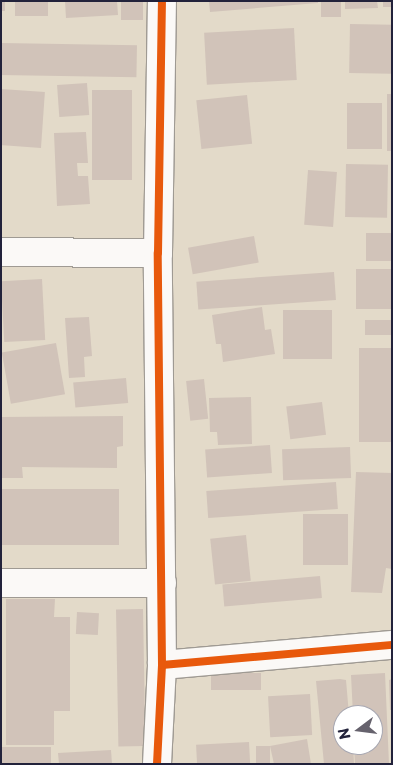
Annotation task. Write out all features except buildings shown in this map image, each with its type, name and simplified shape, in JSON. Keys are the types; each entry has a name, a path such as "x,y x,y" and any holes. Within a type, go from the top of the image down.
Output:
{"street":[{"path":"157,764 162,665 158,253 162,1"},
{"path":"1,252 158,253"},
{"path":"1,583 162,583"},
{"path":"162,665 392,645"}],"cycle path":[{"path":"162,1 158,253 162,665"},
{"path":"157,764 162,665 392,645"}]}
